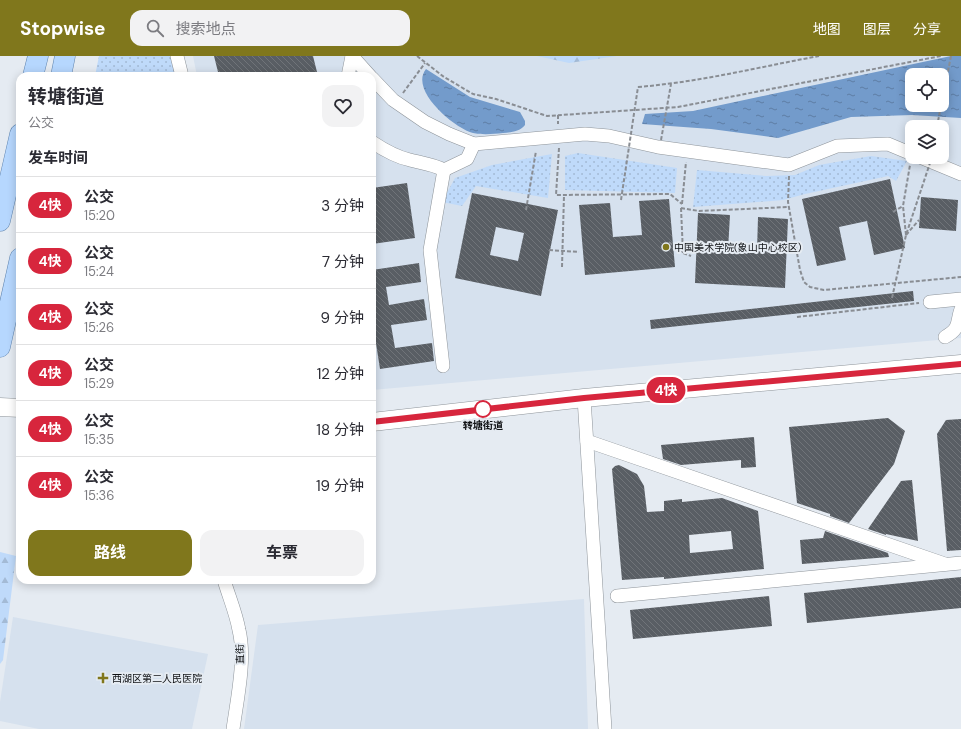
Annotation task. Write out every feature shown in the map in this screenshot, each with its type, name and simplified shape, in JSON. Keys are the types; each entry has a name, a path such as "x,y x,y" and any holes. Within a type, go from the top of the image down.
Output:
{"main road":[{"path":"34,72 38,56"},
{"path":"61,72 65,56"},
{"path":"0,221 16,151"},
{"path":"0,346 16,276"}],"street":[{"path":"177,56 181,72"},
{"path":"349,72 352,56 366,72"},
{"path":"376,82 397,103 425,122 474,144 585,134 609,136 658,147 789,164 837,146 888,144 905,151"},
{"path":"444,170 467,159 474,144"},
{"path":"376,145 384,151 408,160 437,166 444,170"},
{"path":"936,164 961,174"},
{"path":"443,366 430,250 444,170"},
{"path":"930,302 961,299"},
{"path":"945,337 954,333 958,324 961,309"},
{"path":"376,422 584,398 961,364"},
{"path":"584,398 605,729"},
{"path":"0,407 16,408"},
{"path":"587,442 945,564"},
{"path":"617,596 961,563"},
{"name":"直街","path":"225,584 240,631 241,648 240,674 233,729"}],"path":[{"path":"418,56 444,77 473,94 496,99 547,116 678,107 941,56"},
{"path":"621,200 638,87 672,84 819,56"},
{"path":"949,68 951,56"},
{"path":"397,103 425,63"},
{"path":"661,140 672,84"},
{"path":"559,136 556,195 670,194 682,204"},
{"path":"526,210 538,138"},
{"path":"683,253 681,208 687,151"},
{"path":"789,164 789,207 800,270 804,282 810,287 824,290 961,277"},
{"path":"906,235 903,206 919,164"},
{"path":"892,298 920,164"},
{"path":"562,267 564,195"},
{"path":"893,212 903,206"},
{"path":"681,208 699,211 789,207"},
{"path":"906,235 919,220"},
{"path":"669,242 683,253 691,256"},
{"path":"549,250 579,252"},
{"path":"797,317 930,302"}],"shaded area":[{"name":"中国美术学院(象山中心校区)","path":"193,56 961,56 961,338 376,390 376,72 196,72"},
{"path":"584,599 588,729 244,729 258,625"},
{"name":"西湖区第二人民医院","path":"13,617 208,654 192,729 39,729 0,721 0,702"}],"green space":[{"path":"99,56 177,56 176,72 96,72"},
{"path":"537,56 617,56 569,63"},
{"path":"578,153 677,168 675,193 565,190 565,156"},
{"path":"552,154 548,198 476,186 462,206 442,202 455,178 492,165"},
{"path":"871,156 905,161 905,164 896,181 888,176 783,200 693,207 697,170 766,176 795,175 819,165"},
{"path":"0,552 16,556 3,660 0,664"}],"water":[{"path":"951,56 961,56 961,118 912,115 851,117 778,138 711,129 642,124 645,114 693,111"},
{"path":"426,69 470,97 520,112 525,121 525,125 515,131 496,134 477,134 465,130 445,116 428,97 422,78"}],"building":[{"path":"214,56 313,56 317,72 218,72"},
{"path":"890,179 905,248 874,255 867,221 839,227 846,260 817,266 802,199"},
{"path":"407,183 415,238 376,243 376,187"},
{"path":"472,193 558,210 541,296 455,278","holes":["496,227 524,233 518,261 490,255"]},
{"path":"921,197 958,200 956,231 919,228"},
{"path":"669,199 675,267 585,275 579,205 610,203 613,237 642,235 639,201"},
{"path":"698,213 730,215 728,250 757,251 758,217 788,219 785,288 695,283"},
{"path":"419,263 421,282 386,287 389,305 424,299 427,320 391,325 395,348 432,343 434,361 380,369 376,343 376,269"},
{"path":"913,291 914,301 651,329 650,320"},
{"path":"888,418 905,431 894,464 849,523 830,516 830,514 797,503 789,427"},
{"path":"961,419 961,550 947,551 937,434 946,420"},
{"path":"754,437 756,467 741,468 741,460 681,465 663,459 661,445"},
{"path":"619,465 637,474 644,486 647,512 664,511 664,501 682,499 682,502 722,498 758,511 764,569 664,579 664,577 622,580 612,469","holes":["731,531 733,549 690,553 689,535"]},
{"path":"912,480 918,541 886,535 868,529 901,481"},
{"path":"825,531 888,553 889,557 802,564 800,540 823,538"},
{"path":"961,577 961,608 807,623 804,593"},
{"path":"769,596 772,626 633,639 630,610"}],"bus line":[{"name":"4快","path":"376,422 584,398 961,364"}],"place":[{"name":"中国美术学院(象山中心校区)","path":"666,247"},
{"name":"转塘街道","path":"483,409"},
{"name":"西湖区第二人民医院","path":"103,678"}]}
